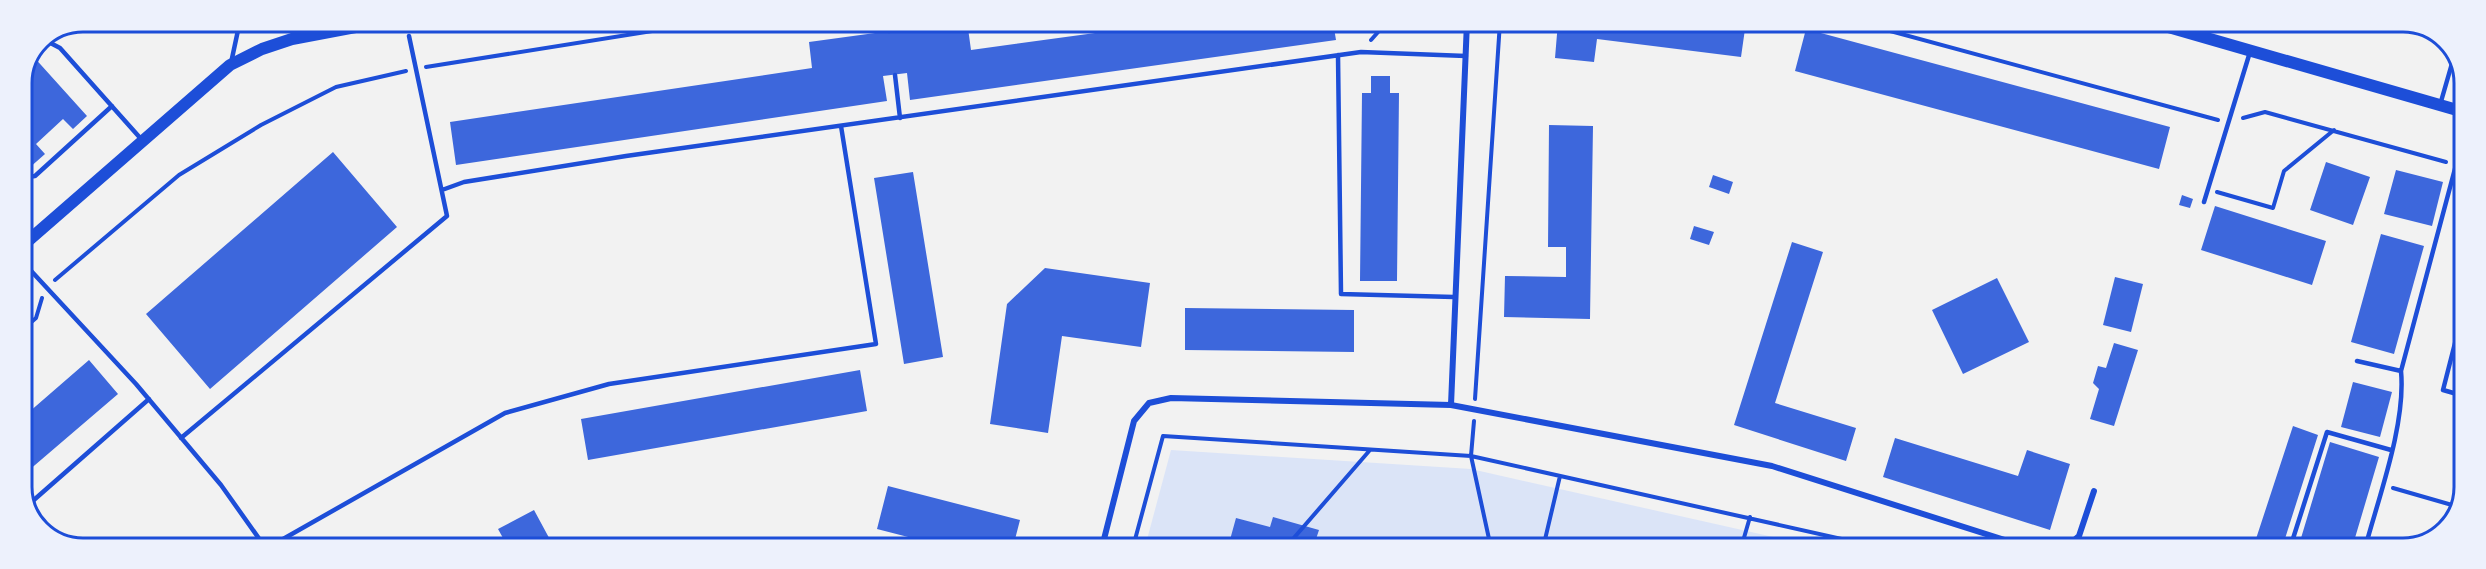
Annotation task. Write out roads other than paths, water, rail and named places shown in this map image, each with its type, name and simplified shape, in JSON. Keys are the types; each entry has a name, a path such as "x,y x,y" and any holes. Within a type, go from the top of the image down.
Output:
{"main road":[{"path":"32,237 230,65 262,49 292,39 329,32"},
{"path":"2195,32 2454,109"}],"street":[{"path":"1451,405 1467,32"},
{"path":"1104,538 1134,420 1149,403 1171,398 1451,405 1772,466 1999,538"},
{"path":"2077,538 2094,491"}],"lane":[{"path":"230,65 238,32"},
{"path":"181,438 447,216 409,36"},
{"path":"50,43 60,48 142,140"},
{"path":"2204,202 2251,50"},
{"path":"442,190 464,182 603,160 1360,52 1466,56"},
{"path":"1338,55 1341,294 1454,297"},
{"path":"2440,105 2451,64"},
{"path":"895,75 900,118"},
{"path":"32,177 36,176 112,106"},
{"path":"283,538 505,413 609,384 876,344 841,126"},
{"path":"2368,538 2391,450 2403,393 2401,371 2454,172"},
{"path":"32,272 149,399 221,485 260,538"},
{"path":"2454,347 2443,390 2454,393"},
{"path":"2357,361 2401,371"},
{"path":"33,501 149,399"},
{"path":"2293,538 2326,432 2391,450"}]}
